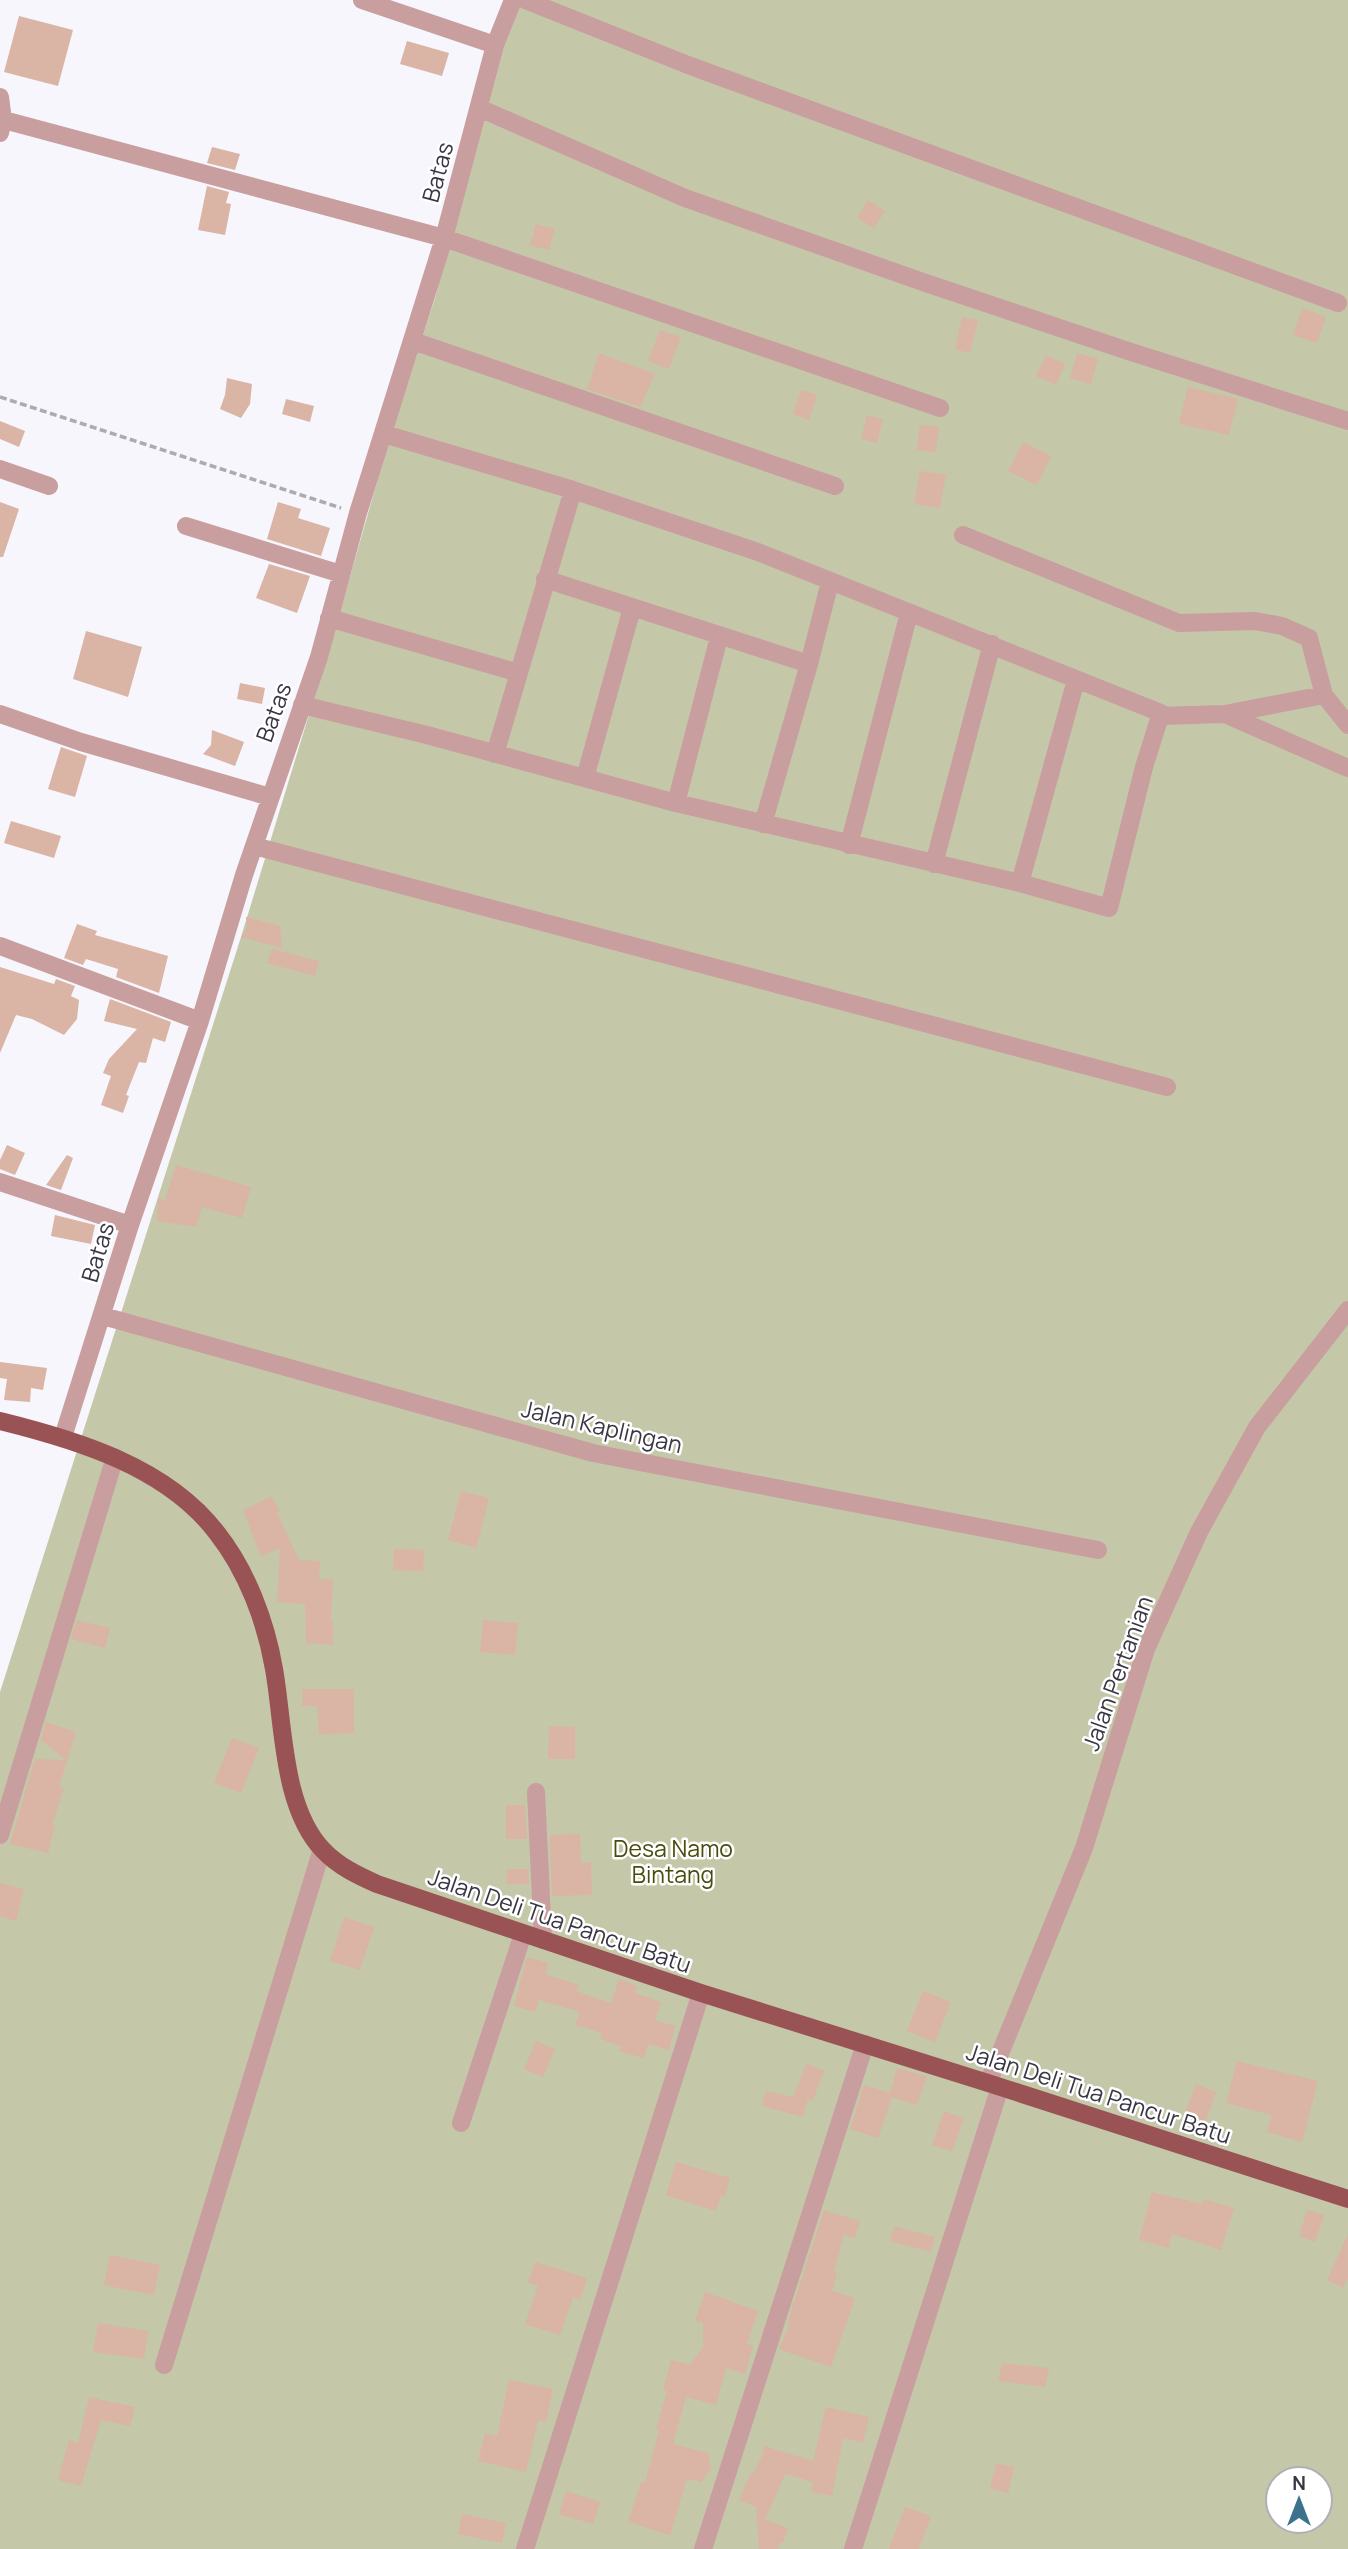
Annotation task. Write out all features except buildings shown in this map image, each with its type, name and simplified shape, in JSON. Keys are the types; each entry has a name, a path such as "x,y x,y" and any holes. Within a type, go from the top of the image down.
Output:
{"main road":[{"name":"Jalan Deli Tua Pancur Batu","path":"0,1421 63,1437 115,1457 156,1480 198,1513 217,1532 246,1583 261,1618 274,1665 286,1759 293,1790 304,1818 322,1849 342,1866 377,1884 543,1941 1348,2199"}],"street":[{"path":"362,0 495,45"},
{"name":"Batas","path":"63,1437 330,618 358,513 444,238 495,45 513,0"},
{"path":"525,0 701,70 1338,303"},
{"path":"0,97 1,124 444,238 940,408"},
{"path":"479,108 685,198 933,286 1348,421"},
{"path":"413,341 835,486"},
{"path":"302,705 427,735 676,803 1020,883 1109,908 1158,716 1161,713 758,552 384,433"},
{"path":"0,469 49,486"},
{"path":"495,754 573,491"},
{"path":"186,526 341,574"},
{"path":"963,535 1179,623 1255,621 1282,626 1309,638 1324,695 1348,725"},
{"path":"545,579 809,664"},
{"path":"763,824 830,582"},
{"path":"585,778 632,608"},
{"path":"849,845 909,613"},
{"path":"330,618 519,673"},
{"path":"676,803 719,637"},
{"path":"934,864 992,644"},
{"path":"1020,883 1076,680"},
{"path":"1158,716 1225,714 1324,695"},
{"path":"0,714 81,742 270,797"},
{"path":"1225,714 1348,768"},
{"path":"254,846 1167,1087"},
{"path":"0,946 200,1021"},
{"path":"0,1182 130,1225"},
{"name":"Jalan Pertanian","path":"853,2549 994,2085 1084,1848 1146,1648 1199,1532 1257,1427 1348,1310"},
{"name":"Jalan Kaplingan","path":"103,1316 593,1453 1098,1550"},
{"path":"0,1835 115,1457"},
{"path":"536,1792 543,1941"},
{"path":"164,2365 322,1849"},
{"path":"461,2123 523,1934"},
{"path":"525,2549 701,1993"},
{"path":"703,2549 865,2044"}],"path":[{"path":"0,397 358,513"}],"green space":[{"name":"Desa Namo Bintang","path":"514,0 1348,0 1348,2549 0,2549 0,1692 241,937 336,626 388,443 435,298"}]}
